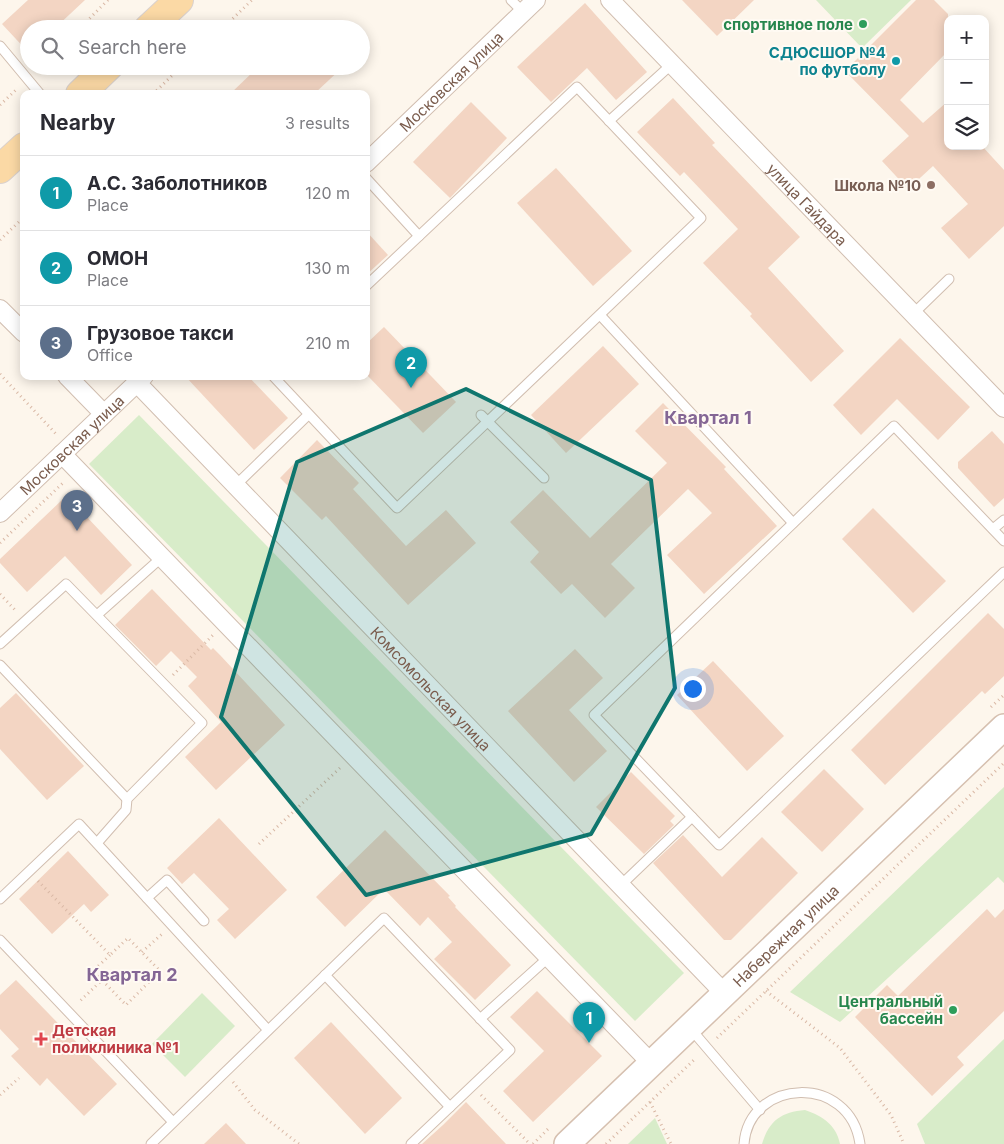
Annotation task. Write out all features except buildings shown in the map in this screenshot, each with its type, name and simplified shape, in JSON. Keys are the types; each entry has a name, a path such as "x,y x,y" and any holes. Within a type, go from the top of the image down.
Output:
{"main road":[{"path":"158,20 179,0"},
{"path":"84,90 100,75"},
{"path":"0,170 20,151"}],"street":[{"name":"Московская улица","path":"370,159 517,6 536,0"},
{"name":"улица Гайдара","path":"610,0 1004,408"},
{"path":"0,309 20,329"},
{"path":"71,380 104,414"},
{"name":"Московская улица","path":"0,513 56,448 104,414 141,380"},
{"name":"Комсомольская улица","path":"141,380 236,485 725,994"},
{"path":"56,448 652,1064"},
{"name":"Набережная улица","path":"567,1144 1004,727"}],"lane":[{"path":"0,46 20,69"},
{"path":"609,121 672,64"},
{"path":"25,75 37,90"},
{"path":"277,380 397,508 485,418 600,315 701,218 577,87 370,282"},
{"path":"370,182 419,236"},
{"path":"913,314 949,279"},
{"path":"600,315 793,523"},
{"path":"236,485 308,415"},
{"path":"485,418 544,478"},
{"path":"1004,541 894,426 594,715 719,845 1004,572"},
{"path":"993,530 1004,520"},
{"path":"97,615 161,558"},
{"path":"0,644 66,584 202,724 127,799 126,810 97,843"},
{"path":"0,665 127,799"},
{"path":"621,885 692,817"},
{"path":"0,899 79,824 268,1030"},
{"path":"147,898 167,880 204,921"},
{"path":"153,1143 384,918 510,1050 411,1144"},
{"path":"0,940 173,1122"},
{"path":"480,1019 549,957"},
{"path":"325,975 450,1107"},
{"path":"690,1028 760,1110"},
{"path":"744,1144 752,1120 764,1105 781,1095 800,1092 819,1094 836,1102 850,1115 859,1132 860,1144"}],"path":[{"path":"88,20 108,0"},
{"path":"231,20 252,0"},
{"path":"158,90 173,75"},
{"path":"0,105 28,78"},
{"path":"0,240 20,221"},
{"path":"0,374 58,435 56,448"},
{"path":"0,594 26,621"},
{"path":"164,684 215,633"},
{"path":"606,1144 1004,764"},
{"path":"259,844 343,765"},
{"path":"29,871 110,955"},
{"path":"142,952 172,925"},
{"path":"128,938 160,971 126,1005 93,971 110,955 128,938"},
{"path":"69,1013 102,980"},
{"path":"766,990 840,1048 891,1115 904,1144"},
{"path":"225,1072 255,1110 299,1144"},
{"path":"0,1095 19,1078"},
{"path":"472,1086 530,1144"},
{"path":"650,1102 670,1144"}],"highlighted area":[{"path":"466,389 651,480 675,688 591,834 366,895 221,717 297,462"}],"green space":[{"name":"спортивное поле","path":"816,0 911,0 862,48"},
{"path":"139,415 684,973 635,1021 89,464"},
{"path":"1004,787 1004,883 998,877 840,1022 790,992"},
{"path":"202,993 235,1026 185,1077 152,1044"},
{"path":"1004,1039 1004,1144 925,1144 917,1124"},
{"path":"805,1110 818,1115 828,1122 838,1137 840,1144 762,1144 768,1129 783,1115"},
{"path":"655,1118 667,1144 628,1144"}],"place":[{"name":"спортивное поле","path":"863,24"},
{"name":"СДЮСШОР №4 по футболу","path":"896,61"},
{"name":"Школа №10","path":"931,185"},
{"name":"ОМОН","path":"411,388"},
{"name":"Грузовое такси","path":"77,531"},
{"name":"Центральный бассейн","path":"953,1010"},
{"name":"Детская поликлиника №1","path":"41,1039"},
{"name":"А.С. Заболотников","path":"589,1043"}],"district":[{"name":"Квартал 1","path":"708,417"},
{"name":"Квартал 2","path":"132,974"}]}
